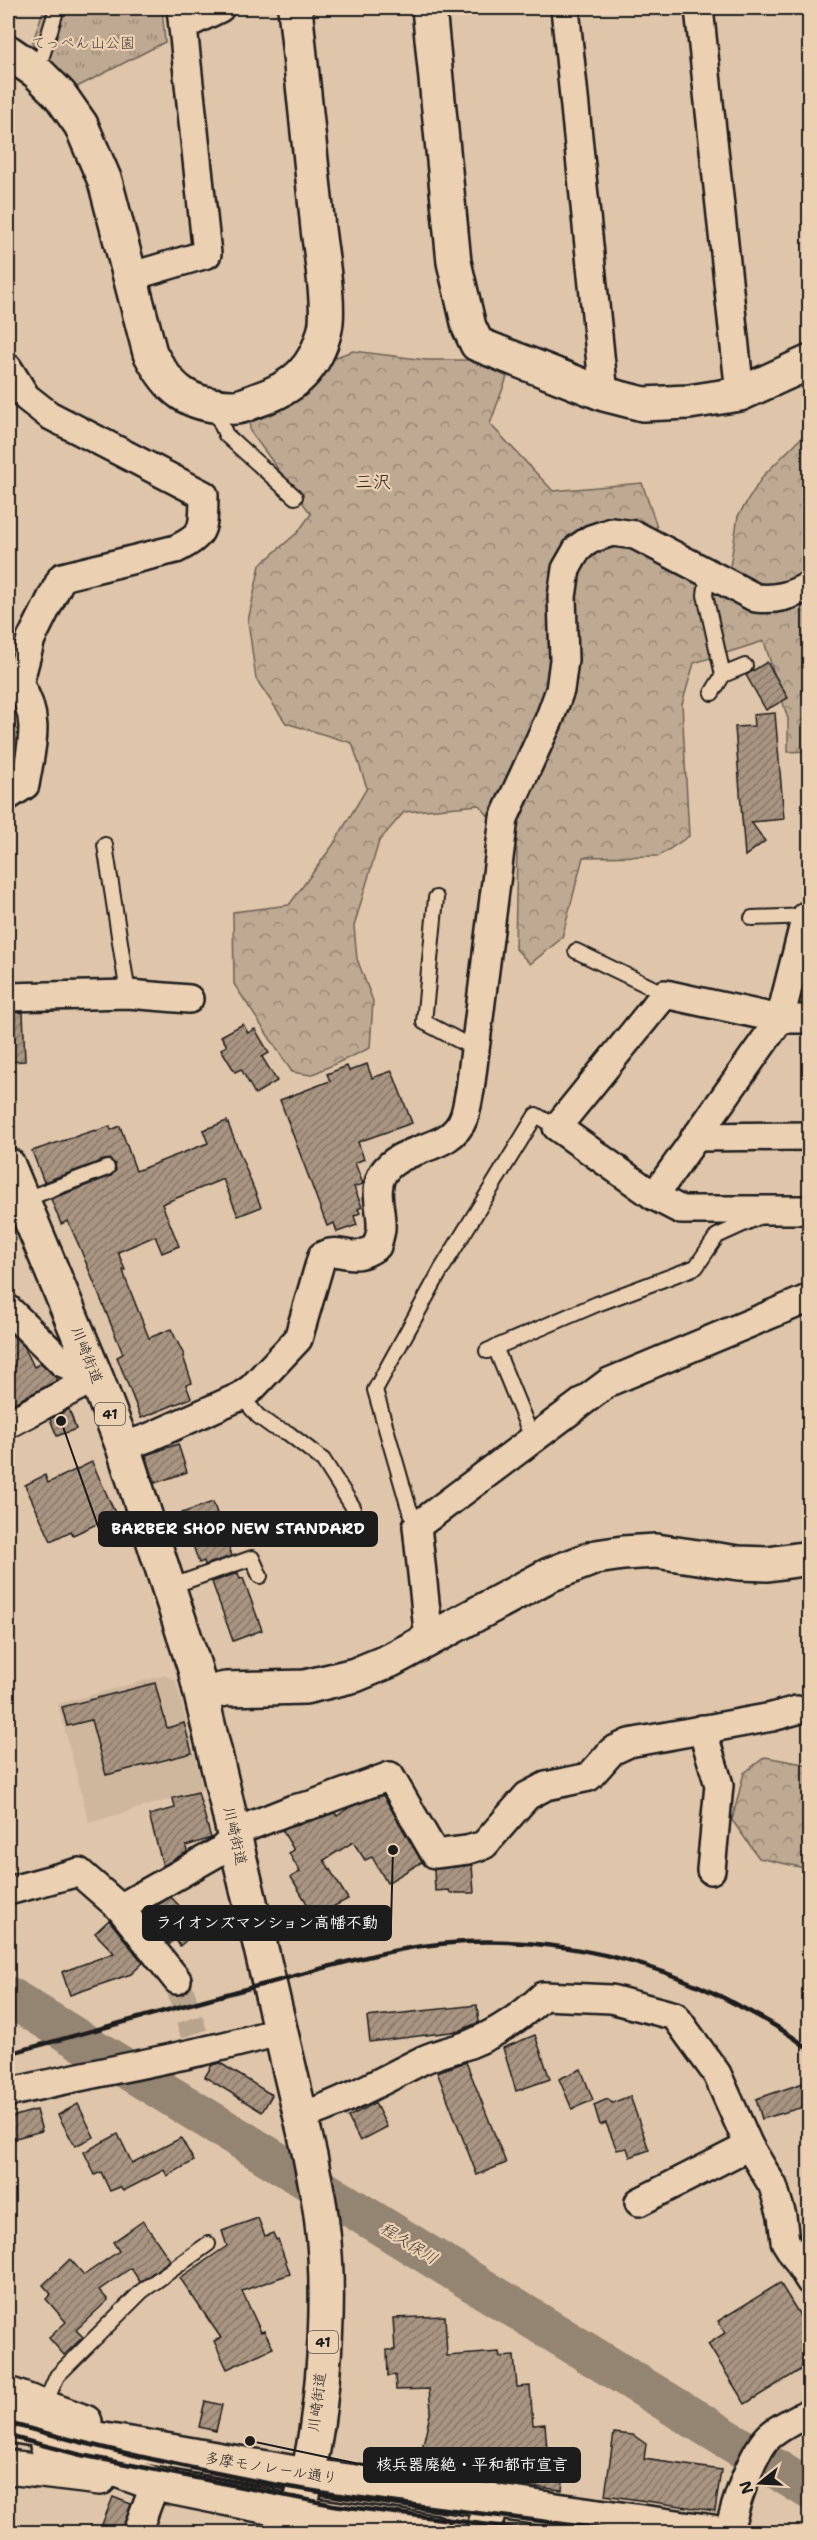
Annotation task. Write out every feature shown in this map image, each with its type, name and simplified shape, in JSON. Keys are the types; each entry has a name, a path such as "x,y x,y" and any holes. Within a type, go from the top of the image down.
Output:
{"main road":[{"path":"8,52 37,72 60,95 81,125 105,182 150,353 161,374 176,391 192,401 213,406 236,407 282,391 303,374 317,353 325,326 323,274 295,8"},
{"path":"429,8 454,262 469,327 477,344 604,394 643,404 689,402 740,394 810,362"},
{"name":"川崎街道","path":"8,1165 123,1447 170,1587 202,1694 302,2116 320,2207 324,2253 325,2318 321,2378 306,2475 294,2523"},
{"path":"202,1694 225,1689 287,1689 317,1685 355,1675 429,1640 549,1575 596,1557 656,1551 739,1563 768,1564 810,1558"},
{"path":"8,2394 44,2406 142,2446"},
{"name":"多摩モノレール通り","path":"8,2425 306,2475 492,2500 610,2524 713,2532"},
{"path":"8,2431 155,2484 294,2523 434,2532"},
{"path":"8,2468 155,2484"},
{"path":"483,2532 492,2500"}],"street":[{"path":"129,277 207,254 182,17 220,8"},
{"path":"565,8 604,394"},
{"path":"699,8 740,394"},
{"path":"8,368 26,397 49,415 204,495 203,529 193,541 176,549 62,577 31,639 13,684 29,700 34,727 25,785 8,796"},
{"path":"123,1447 150,1437 252,1389 298,1339 322,1256 331,1252 352,1256 366,1254 377,1246 381,1228 378,1192 382,1174 398,1159 441,1142 454,1133 464,1118 504,818 549,720 560,690 564,660 562,597 566,569 578,548 591,539 612,532 635,535 756,598 775,600 810,585"},
{"path":"654,1196 780,1019 808,916"},
{"path":"8,997 128,994 189,999"},
{"path":"810,1019 780,1019 665,994 557,1127 654,1196 681,1210 810,1210"},
{"path":"695,1137 810,1136"},
{"path":"429,1640 417,1526 609,1382 810,1298"},
{"path":"8,1309 63,1363 96,1377"},
{"path":"8,1424 96,1377"},
{"path":"120,1908 220,1851 245,1828 390,1776 435,1854 467,1850 484,1845 527,1796 546,1785 589,1777 612,1751 629,1743 797,1710"},
{"path":"702,1729 718,1785 711,1870"},
{"path":"8,1891 79,1872 120,1908 177,1980"},
{"path":"302,2116 372,2086 426,2059 472,2043 529,2010 543,1996 611,1999 675,2016 717,2074 749,2146 773,2186 782,2216 784,2241 810,2281"},
{"path":"8,2093 157,2060 196,2043 281,2031"},
{"path":"639,2202 749,2146"},
{"path":"729,2532 732,2513 750,2469 768,2438 810,2412"},
{"path":"137,2532 155,2484"}],"lane":[{"path":"37,72 57,8"},
{"path":"213,406 226,435 295,497"},
{"path":"708,573 705,595 723,675"},
{"path":"712,693 723,675 745,666"},
{"path":"105,845 128,994"},
{"path":"436,898 424,1022 475,1049"},
{"path":"752,918 808,916"},
{"path":"576,951 665,994"},
{"path":"417,1526 408,1505 375,1390 441,1270 536,1115 557,1127"},
{"path":"23,1200 107,1168"},
{"path":"533,1440 491,1349 597,1304 696,1267 717,1236 777,1209"},
{"path":"241,1396 258,1416 273,1427 288,1433 323,1460 353,1507"},
{"path":"170,1587 252,1558 260,1576"},
{"path":"44,2406 57,2376 142,2291 208,2244"}],"shaded area":[{"path":"165,1675 176,1681 203,1789 89,1823 58,1704"}],"green space":[{"name":"てっぺん山公園","path":"44,8 162,8 165,42 75,88 32,44"},
{"path":"353,351 426,360 474,360 507,377 490,424 553,491 642,483 656,524 664,567 725,598 738,516 763,476 809,430 810,746 807,751 788,752 788,719 764,641 694,663 682,704 689,836 659,856 583,857 562,938 530,964 515,948 517,849 479,805 404,812 379,841 354,926 357,959 373,1001 370,1048 311,1075 292,1072 234,984 233,912 289,905 333,845 367,788 352,743 286,723 256,679 248,621 260,565 298,532 311,514 250,431 249,387"},
{"path":"765,1757 809,1765 809,1869 759,1858 732,1820 744,1773"}],"building":[{"path":"767,662 788,698 766,710 746,675"},
{"path":"775,713 784,819 751,822 765,841 745,856 735,727 754,726 753,715"},
{"path":"23,1012 25,1061 8,1062 8,1013"},
{"path":"243,1024 248,1033 255,1029 269,1053 262,1057 277,1081 255,1094 241,1069 235,1072 221,1049 227,1046 221,1036"},
{"path":"367,1064 372,1078 392,1071 412,1123 358,1142 364,1159 355,1163 363,1184 354,1187 362,1207 358,1209 360,1213 354,1216 357,1225 337,1232 334,1223 327,1226 280,1100 330,1081 327,1074 347,1066 349,1071"},
{"path":"227,1121 261,1207 238,1216 223,1179 162,1204 179,1246 162,1253 155,1236 118,1252 126,1280 149,1338 171,1329 184,1355 192,1383 186,1385 191,1398 141,1418 117,1357 123,1354 80,1248 68,1221 61,1224 51,1199 111,1176 116,1170 115,1164 109,1159 104,1160 44,1182 32,1151 95,1130 110,1126 111,1130 120,1126 136,1171 208,1143 203,1130"},
{"path":"8,1331 24,1346 34,1367 41,1363 58,1380 8,1406"},
{"path":"69,1409 76,1429 57,1436 50,1419"},
{"path":"178,1444 187,1472 155,1483 146,1455"},
{"path":"92,1462 116,1515 73,1535 71,1531 51,1541 25,1485 45,1475 48,1483"},
{"path":"213,1502 232,1556 205,1565 204,1561 199,1563 182,1513"},
{"path":"238,1573 240,1579 243,1578 262,1630 233,1641 212,1582"},
{"path":"155,1683 167,1728 184,1723 192,1753 106,1775 91,1720 67,1726 62,1707"},
{"path":"198,1792 211,1838 186,1846 187,1852 163,1866 149,1815 175,1808 173,1798"},
{"path":"383,1795 422,1862 387,1883 372,1857 365,1860 353,1842 324,1860 348,1899 327,1910 319,1907 312,1912 291,1877 300,1872 289,1853 294,1850 282,1830 335,1813 337,1816 350,1807"},
{"path":"472,1865 474,1893 435,1891 434,1869"},
{"path":"171,1897 200,1928 180,1946 175,1939 170,1944 144,1913"},
{"path":"109,1920 143,1963 131,1974 70,1995 62,1972 114,1953 95,1933"},
{"path":"477,2005 479,2022 459,2031 370,2042 367,2017"},
{"path":"535,2035 550,2079 516,2091 503,2048"},
{"path":"466,2062 506,2163 477,2175 437,2072"},
{"path":"220,2063 272,2095 262,2112 205,2077 212,2065"},
{"path":"581,2069 593,2100 572,2109 559,2079"},
{"path":"806,2082 810,2094 810,2105 762,2119 756,2099"},
{"path":"630,2096 649,2150 630,2157 627,2148 617,2150 606,2123 600,2125 594,2105 608,2099 612,2103"},
{"path":"375,2103 387,2127 360,2141 348,2117"},
{"path":"78,2104 94,2137 75,2146 58,2115"},
{"path":"36,2110 42,2131 8,2140 8,2118"},
{"path":"118,2134 132,2163 181,2138 194,2161 167,2176 164,2170 123,2191 120,2187 110,2191 101,2172 95,2175 84,2152"},
{"path":"258,2218 265,2236 273,2233 276,2240 278,2239 290,2274 242,2291 261,2332 264,2331 273,2348 227,2369 214,2341 221,2338 180,2278 227,2246 222,2231"},
{"path":"143,2221 170,2260 140,2282 131,2268 99,2290 108,2300 76,2330 83,2337 64,2355 49,2338 66,2322 46,2299 51,2294 43,2285 70,2259 84,2275 119,2251 113,2242"},
{"path":"780,2283 810,2332 810,2364 745,2404 708,2344 725,2333 718,2321"},
{"path":"445,2316 447,2356 499,2352 500,2357 514,2356 517,2387 530,2386 533,2425 545,2424 548,2463 564,2472 562,2490 518,2485 419,2462 431,2410 429,2389 396,2390 395,2375 388,2376 387,2350 395,2350 393,2318"},
{"path":"205,2401 222,2405 216,2431 199,2427"},
{"path":"614,2433 633,2435 646,2444 644,2459 721,2470 715,2511 605,2495"},
{"path":"113,2497 131,2504 122,2532 99,2532"}],"waterway":[{"name":"程久保川","path":"8,1996 810,2490"}],"tunnel":[{"path":"177,1980 194,2034"}],"railway":[{"path":"8,2054 364,1958 439,1944 480,1942 563,1947 644,1966 683,1979 720,1996 778,2027 810,2050"},
{"path":"8,2423 88,2444 250,2480 332,2494 621,2532"},
{"path":"8,2436 81,2455 333,2505 545,2532"}],"place":[{"name":"BARBER SHOP NEW STANDARD","path":"61,1421"},
{"name":"ライオンズマンション高幡不動","path":"393,1850"},
{"name":"核兵器廃絶・平和都市宣言","path":"250,2441"}],"district":[{"name":"三沢","path":"373,482"}]}
